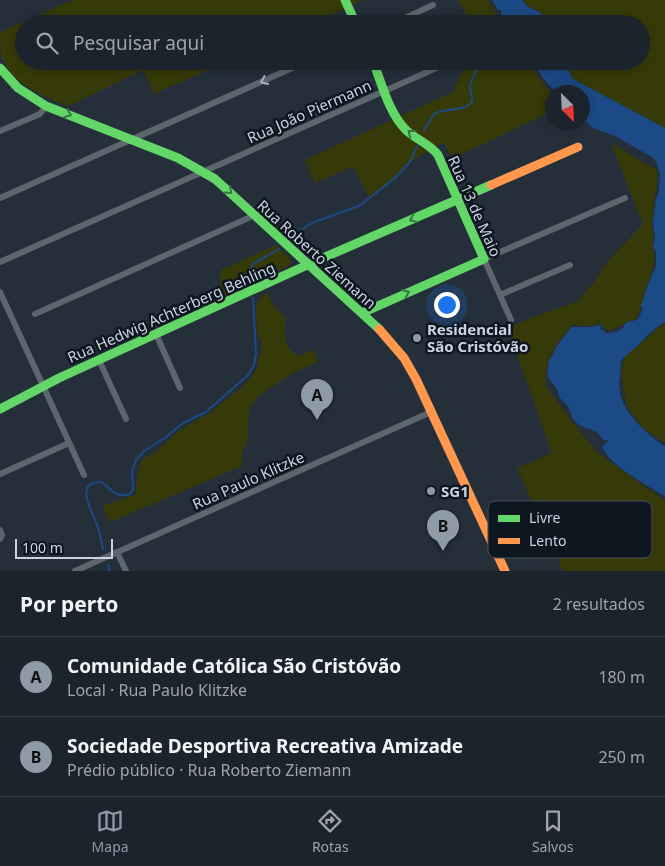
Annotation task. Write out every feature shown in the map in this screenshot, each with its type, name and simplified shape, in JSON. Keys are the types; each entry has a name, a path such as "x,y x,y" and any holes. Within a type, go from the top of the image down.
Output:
{"main road":[{"path":"345,0 352,15"},
{"name":"Rua Roberto Ziemann","path":"0,68 18,88 46,106 178,158 203,171 226,188 362,313 387,337 404,358 421,389 488,534"},
{"name":"Rua 13 de Maio","path":"377,70 404,127 411,134 428,144 438,155 484,259"},
{"name":"Rua Hedwig Achterberg Behling","path":"0,409 156,334 578,147"},
{"path":"362,313 484,259"},
{"name":"Rua Roberto Ziemann","path":"499,558 505,571"}],"street":[{"path":"412,15 433,6"},
{"path":"0,198 288,70"},
{"name":"Rua João Piermann","path":"0,262 432,70"},
{"path":"0,131 40,114 46,106"},
{"path":"484,259 625,198"},
{"path":"36,314 255,215"},
{"name":"Rua 13 de Maio","path":"484,259 511,320"},
{"path":"499,293 569,263"},
{"path":"0,292 84,475"},
{"path":"156,334 180,388"},
{"path":"99,360 126,419"},
{"name":"Rua Paulo Klitzke","path":"75,571 431,412"},
{"path":"0,474 69,443"},
{"path":"0,530 2,535 0,539"},
{"path":"117,552 126,571"}],"green space":[{"path":"73,0 362,0 331,15 39,15"},
{"path":"458,0 489,0 497,15 467,15"},
{"path":"522,0 665,0 665,128 590,88 590,85 584,85 573,79 568,70 650,70 650,15 542,15 527,6"},
{"path":"15,25 15,70 143,70 68,106 28,88 12,74 5,65 1,55 0,32"},
{"path":"143,70 208,70 154,94"},
{"path":"463,70 534,70 545,85 545,114 454,158 443,142 410,162 395,178 369,198 353,166 315,183 305,160 453,92"},
{"path":"611,143 658,171 652,222 654,264 637,318 609,331 599,323 592,326 572,325 559,341 549,358 546,386 572,422 598,453 665,501 665,571 563,571 557,558 652,558 652,501 532,501 517,468 552,453 507,327 578,301 609,260 643,224"},
{"path":"276,245 289,258 290,265 223,297 219,285 221,270"},
{"path":"267,292 275,307 285,317 285,339 292,352 298,356 314,350 318,362 293,373 257,397 249,411 247,442 242,453 242,466 110,522 104,511 105,505 135,495 142,460 155,452 183,428 208,414 245,385 257,368 262,344 257,331 256,306 259,299"},
{"path":"665,323 665,443 643,428 627,407 621,373 625,356"}],"water":[{"path":"492,0 522,0 527,6 542,15 501,15 501,10 498,10"},
{"path":"538,70 568,70 573,79 584,85 549,85"},
{"path":"590,88 665,128 665,322 652,331 622,360 620,363 619,382 622,400 631,416 652,437 665,446 665,496 639,481 612,460 602,446 609,440 603,440 597,432 579,425 573,419 568,406 559,397 558,391 547,376 549,361 571,327 592,327 597,325 601,326 601,330 605,330 604,333 620,330 624,327 625,323 637,320 643,309 641,306 656,266 656,252 653,247 655,238 653,223 660,175 656,161 615,136 590,125"}],"waterway":[{"path":"424,130 435,113 462,108 470,104 472,101 470,87 476,70"},
{"path":"291,240 299,231 314,222 359,206 395,178 410,162 417,146"},
{"path":"247,280 253,264 279,249"},
{"path":"103,549 98,528 87,498 88,486 93,483 102,482 118,494 130,494 133,489 132,471 136,460 144,451 165,438 183,423 206,412 248,375 254,365 256,353 253,298"},
{"path":"108,565 110,571"}],"traffic: fast":[{"path":"345,0 352,15"},
{"path":"0,68 18,88 46,106 178,158 215,179 379,329"},
{"path":"362,313 484,259 438,155 407,131 395,116 376,70"},
{"path":"0,409 59,378 316,261 491,185"}],"traffic: slow":[{"path":"491,185 578,147"},
{"path":"379,329 404,358 416,379 488,534"},
{"path":"499,558 505,571"}],"place":[{"name":"Residencial São Cristóvão","path":"417,338"},
{"name":"Comunidade Católica São Cristóvão","path":"317,420"},
{"name":"SG1","path":"431,491"},
{"name":"Sociedade Desportiva Recreativa Amizade","path":"443,551"}]}
